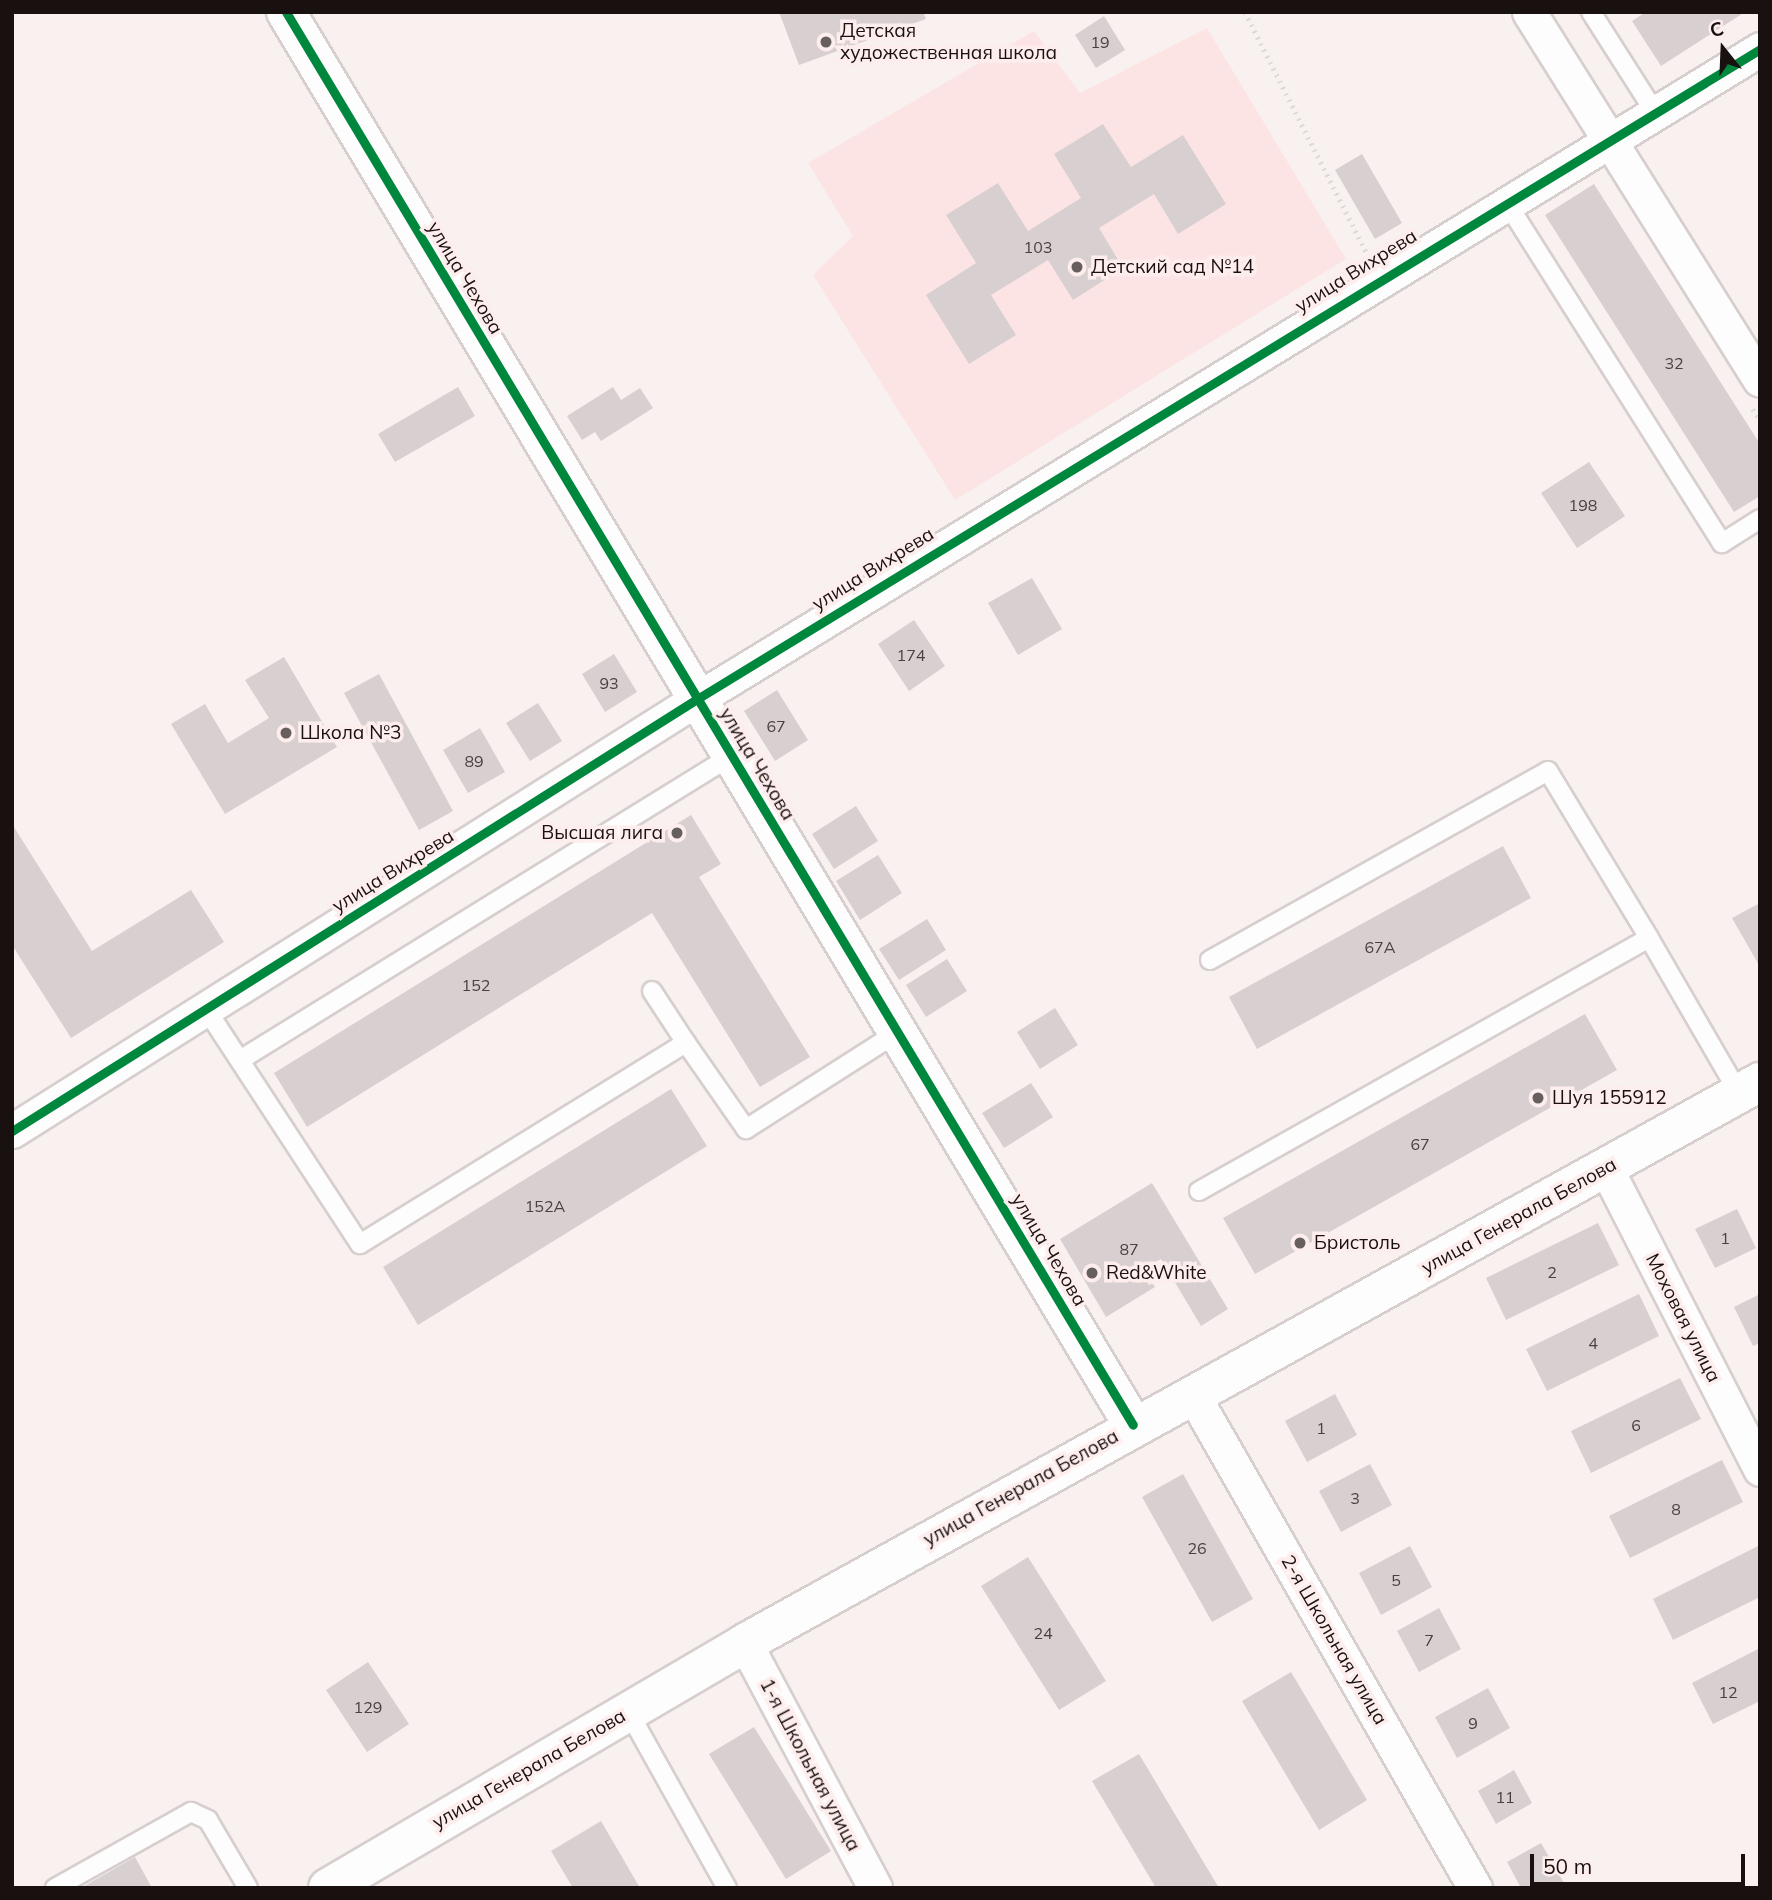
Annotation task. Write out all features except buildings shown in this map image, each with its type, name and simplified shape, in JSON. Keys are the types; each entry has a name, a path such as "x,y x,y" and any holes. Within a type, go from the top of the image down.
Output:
{"street":[{"name":"улица Чехова","path":"286,12 1133,1425"},
{"path":"1529,12 1760,380"},
{"name":"улица Вихрева","path":"12,1131 697,699 1607,137 1760,49"},
{"name":"улица Генерала Белова","path":"328,1888 744,1643 1133,1425 1749,1088"},
{"name":"Моховая улица","path":"1606,1168 1760,1469"},
{"name":"2-я Школьная улица","path":"1192,1393 1475,1888"},
{"name":"1-я Школьная улица","path":"744,1643 875,1888"}],"lane":[{"path":"1591,12 1654,111"},
{"path":"1505,200 1722,542 1760,519"},
{"path":"240,1059 731,756"},
{"path":"1210,960 1548,771 1649,938 1749,1088"},
{"path":"1199,1191 1649,938"},
{"path":"652,991 746,1129 898,1032"},
{"path":"206,1009 360,1244 686,1043"},
{"path":"628,1711 727,1888"},
{"path":"55,1888 191,1812 208,1821 248,1888"}],"path":[{"path":"1245,12 1371,262 1383,256"}],"shaded area":[{"name":"Детский сад №14","path":"1207,28 1346,259 955,500 813,275 853,236 808,163 1034,31 1080,93"}],"cycle path":[{"path":"286,12 1133,1425"},
{"path":"12,1131 697,699 1760,49"}],"place":[{"name":"Детская художественная школа","path":"826,42"},
{"name":"Детский сад №14","path":"1077,267"},
{"name":"Школа №3","path":"286,733"},
{"name":"Высшая лига","path":"677,833"},
{"name":"Шуя 155912","path":"1538,1098"},
{"name":"Бристоль","path":"1300,1243"},
{"name":"Red&White","path":"1092,1273"}]}
